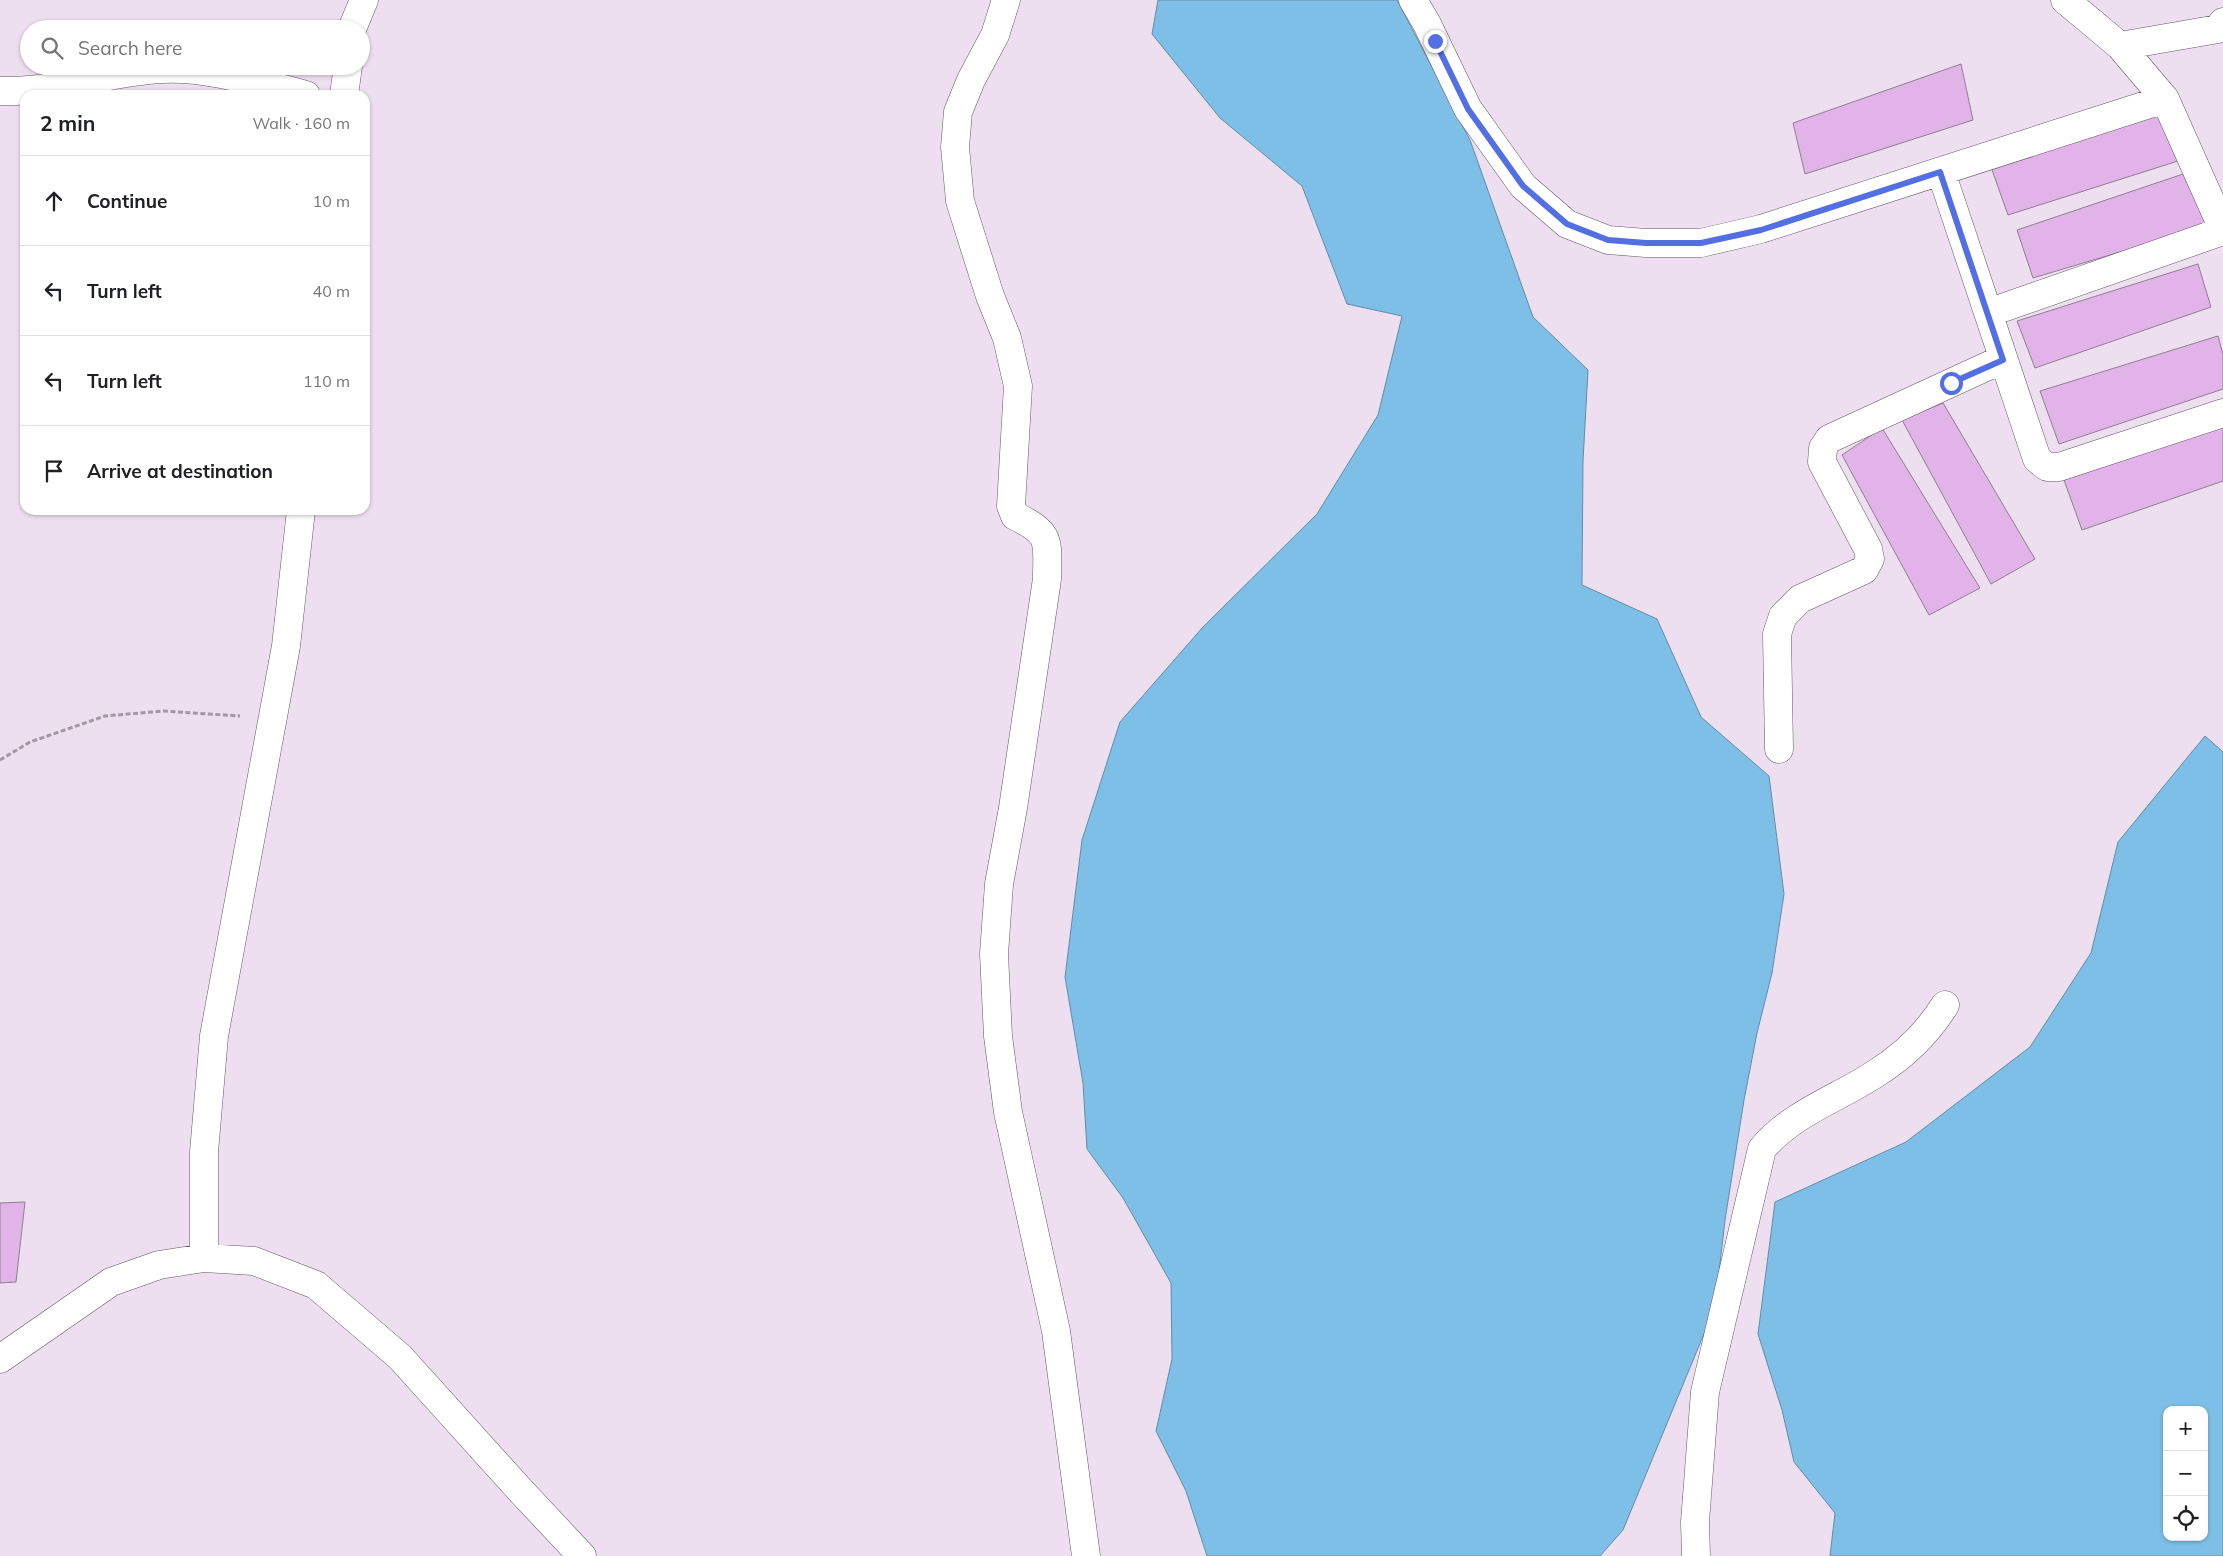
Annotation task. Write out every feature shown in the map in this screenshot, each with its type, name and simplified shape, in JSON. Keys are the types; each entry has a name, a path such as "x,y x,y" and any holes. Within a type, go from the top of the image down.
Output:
{"street":[{"path":"356,20 364,0"},
{"path":"1006,0 995,35 971,80 958,112 955,147 960,201 990,296 1007,338 1018,386 1011,506 1016,516 1044,533 1047,544 1047,579 1013,808 999,884 994,954 998,1036 1008,1112 1056,1331 1086,1556"},
{"path":"1413,0 1427,24 1468,109 1523,186 1567,224 1608,240 1646,243 1701,243 1761,230 2165,99"},
{"path":"1988,314 2223,230 2165,99 2120,46 2065,0"},
{"path":"2120,46 2218,29 2223,22"},
{"path":"36,90 126,75"},
{"path":"219,75 284,90"},
{"path":"345,90 347,75"},
{"path":"0,91 20,92"},
{"path":"1940,172 2037,459 2047,467 2059,468 2223,413"},
{"path":"1779,749 1777,634 1783,616 1800,599 1864,570 1870,559 1868,549 1822,462 1824,448 1829,439 2003,360"},
{"path":"204,1258 204,1152 214,1036 286,646 300,515"},
{"path":"1696,1556 1695,1522 1704,1392 1762,1149 1774,1134 1795,1119 1875,1074 1907,1051 1932,1027 1945,1005"},
{"path":"0,1359 111,1282 159,1265 204,1258 254,1261 316,1285 400,1357 582,1556"}],"path":[{"path":"0,760 30,742 105,716 164,711 273,718"}],"water":[{"path":"1158,0 1397,0 1470,140 1533,317 1588,370 1583,461 1582,585 1657,619 1701,717 1769,776 1784,894 1772,973 1757,1033 1744,1100 1725,1220 1715,1307 1623,1530 1600,1556 1207,1556 1186,1491 1156,1431 1172,1359 1171,1283 1123,1198 1087,1149 1083,1083 1065,977 1082,840 1120,722 1203,627 1317,514 1378,415 1402,316 1347,304 1302,186 1220,118 1152,34"},
{"path":"2205,736 2223,752 2223,1556 1830,1556 1835,1513 1794,1462 1782,1410 1758,1334 1775,1202 1906,1142 2030,1047 2091,953 2118,842"}],"building":[{"path":"1961,64 1973,120 1805,174 1793,123"},
{"path":"2164,113 2178,161 2008,215 1991,167"},
{"path":"2189,172 2210,225 2033,278 2017,230"},
{"path":"2198,264 2211,307 2035,368 2017,321"},
{"path":"2218,336 2223,355 2223,389 2059,444 2040,391"},
{"path":"1943,403 2035,559 1991,584 1902,420"},
{"path":"2223,426 2223,481 2082,530 2064,480"},
{"path":"1882,428 1980,588 1929,615 1842,455"},
{"path":"25,1202 16,1282 0,1283 0,1203"}],"route":[{"path":"1435,41 1468,109 1523,186 1567,224 1608,240 1646,243 1701,243 1761,230 1940,172 2003,360 1951,383"}]}
